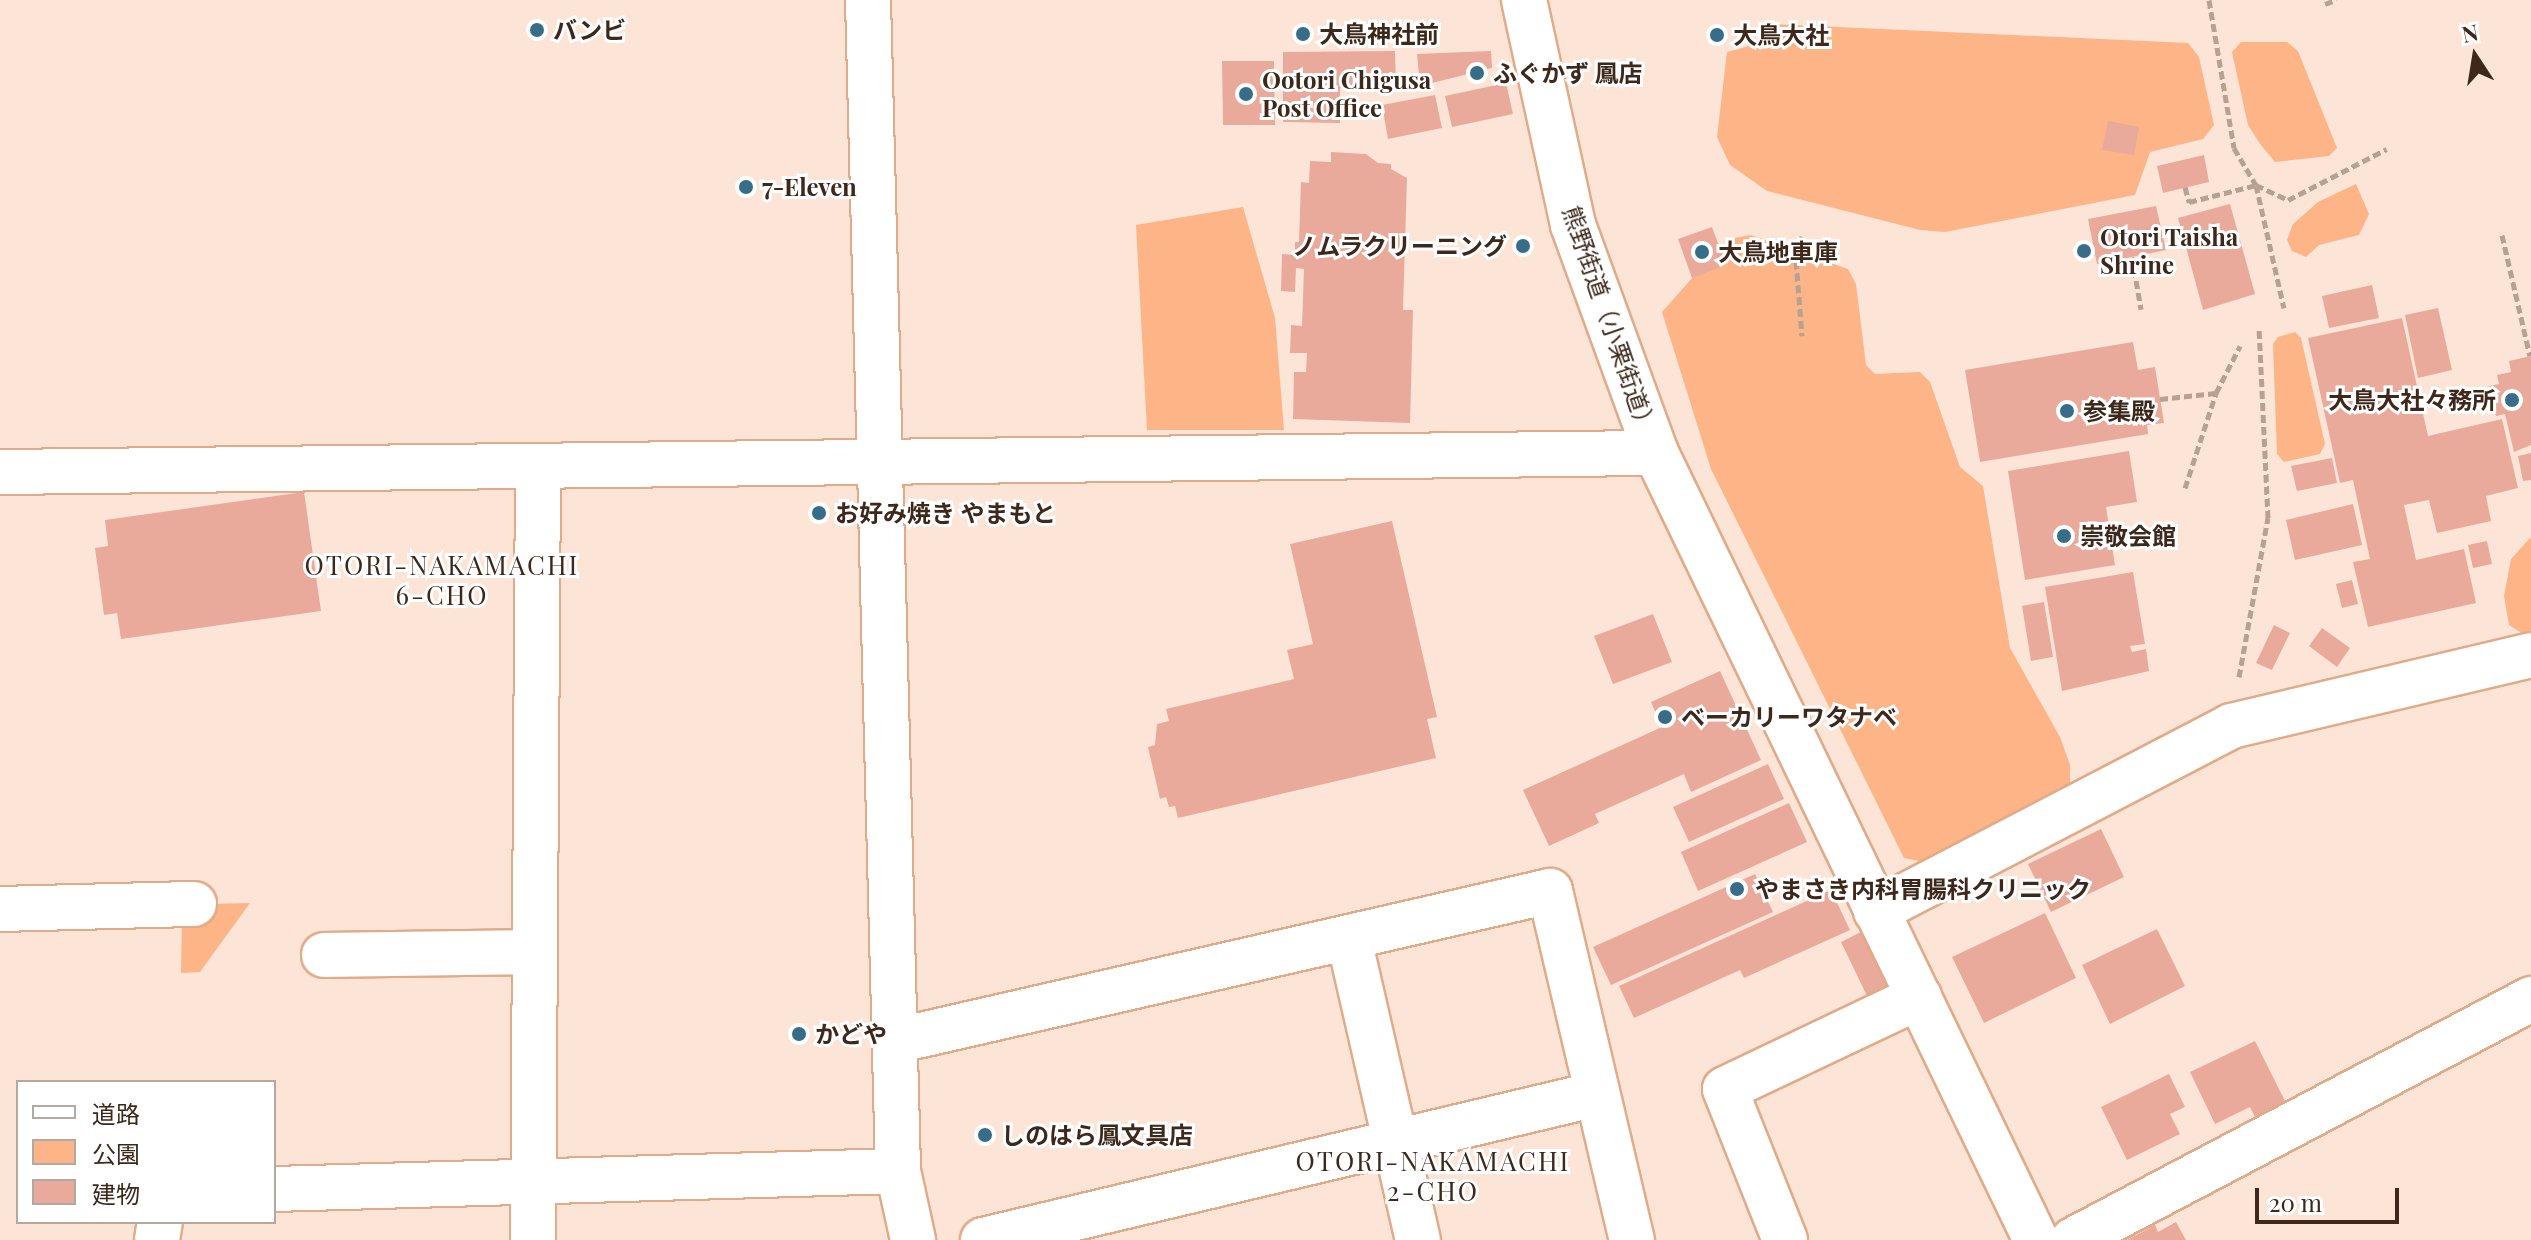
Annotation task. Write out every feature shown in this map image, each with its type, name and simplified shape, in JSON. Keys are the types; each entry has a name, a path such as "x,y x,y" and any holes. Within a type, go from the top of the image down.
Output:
{"street":[{"path":"868,0 898,1171 913,1240"},
{"name":"熊野街道（小栗街道）","path":"1524,0 1573,225 1656,453 2036,1240"},
{"path":"0,472 1656,453"},
{"path":"533,1240 538,468"},
{"path":"1876,911 2231,726 2531,655"},
{"path":"895,1041 1550,891 1632,1240"},
{"path":"0,909 194,904"},
{"path":"1349,939 1418,1240"},
{"path":"324,955 534,952"},
{"path":"1785,1240 1725,1089 1919,997"},
{"path":"2073,1240 2531,999"},
{"path":"983,1240 1597,1094"},
{"path":"276,1189 533,1185 898,1171"}],"path":[{"path":"2209,0 2234,148 2256,185 2284,308"},
{"path":"2325,4 2336,0"},
{"path":"2185,187 2189,202 2256,185 2288,200 2387,149"},
{"path":"2502,235 2528,336 2530,356"},
{"path":"1802,236 1796,261 1802,336"},
{"path":"2132,257 2141,309"},
{"path":"2231,726 2268,518 2259,329"},
{"path":"2185,488 2216,393 2240,346"},
{"path":"2160,399 2216,393"}],"green space":[{"path":"1774,24 2188,43 2199,57 2214,125 2203,139 2150,152 2135,195 1945,232 1920,230 1767,191 1730,165 1717,137 1727,52 1764,42 1765,30"},
{"path":"2241,42 2287,42 2298,51 2337,148 2329,156 2275,162 2260,144 2248,125 2232,52"},
{"path":"2356,184 2369,214 2359,235 2319,245 2306,257 2292,251 2287,240 2293,224 2318,202"},
{"path":"1243,207 1275,318 1284,430 1147,430 1136,225"},
{"path":"1751,235 1848,269 1856,284 1866,365 1875,374 1920,372 1930,382 1960,467 1983,486 2010,648 2060,737 2070,765 2070,784 1928,863 1904,858 1711,469 1662,312 1717,250 1734,238"},
{"path":"2295,332 2301,338 2325,444 2320,454 2284,462 2277,454 2273,344 2278,337"},
{"path":"2531,537 2531,639 2509,625 2504,596 2511,559"},
{"path":"250,903 200,972 181,973 182,918 208,904"}],"building":[{"path":"1395,51 1396,89 1340,88 1340,123 1283,122 1283,52"},
{"path":"1491,51 1492,68 1420,86 1417,54"},
{"path":"1222,61 1274,61 1275,125 1223,125"},
{"path":"1506,83 1513,114 1452,127 1445,96"},
{"path":"1435,95 1442,128 1388,139 1382,105"},
{"path":"2108,121 2139,127 2134,155 2102,150"},
{"path":"1331,152 1366,154 1378,163 1391,164 1391,169 1407,178 1403,310 1413,310 1410,423 1293,419 1294,372 1306,372 1307,353 1290,353 1291,325 1302,326 1304,269 1296,268 1295,292 1281,291 1282,254 1295,255 1295,242 1299,242 1301,182 1309,183 1310,161 1331,162"},
{"path":"2204,155 2209,182 2163,193 2157,166"},
{"path":"2230,204 2255,294 2203,310 2178,218"},
{"path":"2156,206 2166,250 2097,264 2088,219"},
{"name":"大鳥地車庫","path":"1712,227 1726,265 1692,278 1678,239"},
{"path":"2372,285 2379,318 2329,328 2322,296"},
{"path":"2438,308 2452,370 2418,378 2405,315"},
{"path":"2402,318 2428,436 2502,419 2518,488 2486,496 2491,521 2437,533 2429,500 2404,505 2416,560 2464,549 2476,603 2368,627 2353,562 2370,559 2353,480 2340,483 2308,338"},
{"name":"参集殿","path":"2133,342 2138,370 2155,367 2164,423 2147,425 2148,434 1980,462 1965,370"},
{"name":"大鳥大社々務所","path":"2531,356 2531,445 2514,452 2505,414 2496,416 2489,386 2499,384 2497,375 2511,372 2509,361"},
{"name":"崇敬会館","path":"2129,451 2137,502 2106,507 2115,565 2025,580 2008,471"},
{"path":"2531,453 2531,480 2523,481 2518,456"},
{"path":"2332,458 2337,483 2297,491 2291,466"},
{"path":"304,492 321,611 121,639 117,613 104,615 95,548 108,546 105,520"},
{"path":"2353,504 2362,545 2295,560 2286,520"},
{"path":"1392,521 1437,717 1427,719 1436,758 1178,818 1175,806 1169,807 1166,797 1160,799 1148,747 1155,745 1157,724 1169,721 1166,709 1294,679 1287,650 1313,644 1290,544"},
{"path":"2487,541 2492,564 2473,568 2468,545"},
{"path":"2133,572 2145,644 2130,646 2132,652 2146,649 2149,671 2062,691 2045,587"},
{"path":"2352,580 2358,604 2342,608 2336,584"},
{"path":"2044,602 2053,657 2031,661 2022,606"},
{"path":"1653,614 1672,662 1613,684 1594,636"},
{"path":"2274,625 2290,633 2272,670 2256,663"},
{"path":"2322,628 2350,648 2337,667 2309,646"},
{"path":"1720,671 1761,760 1691,792 1684,774 1595,814 1599,823 1549,846 1523,790 1662,727 1651,702"},
{"path":"1768,764 1784,799 1689,842 1673,807"},
{"path":"1789,803 1807,842 1698,891 1681,852"},
{"path":"2101,829 2124,877 2051,912 2028,864"},
{"path":"1755,874 1773,912 1611,985 1593,947"},
{"path":"1831,890 1850,930 1744,978 1740,970 1634,1018 1619,986"},
{"path":"2045,913 2076,978 1984,1023 1952,957"},
{"path":"2157,929 2185,986 2110,1024 2082,965"},
{"path":"1863,931 1888,987 1867,996 1841,942"},
{"path":"2255,1041 2287,1105 2257,1121 2250,1107 2215,1124 2190,1072"},
{"path":"2169,1074 2185,1107 2170,1114 2180,1134 2127,1160 2101,1107"},
{"path":"2176,1222 2186,1240 2127,1240 2155,1225 2158,1232"}],"place":[{"name":"バンビ","path":"537,30"},
{"name":"大鳥神社前","path":"1303,34"},
{"name":"大鳥大社","path":"1717,35"},
{"name":"ふぐかず 鳳店","path":"1477,73"},
{"name":"Ootori Chigusa Post Office","path":"1246,94"},
{"name":"7-Eleven","path":"746,187"},
{"name":"ノムラクリーニング","path":"1523,246"},
{"name":"Otori Taisha Shrine","path":"2084,251"},
{"name":"大鳥地車庫","path":"1702,252"},
{"name":"大鳥大社々務所","path":"2512,400"},
{"name":"参集殿","path":"2067,411"},
{"name":"お好み焼き やまもと","path":"819,513"},
{"name":"崇敬会館","path":"2064,536"},
{"name":"ベーカリーワタナベ","path":"1665,717"},
{"name":"やまさき内科胃腸科クリニック","path":"1737,889"},
{"name":"かどや","path":"799,1034"},
{"name":"しのはら鳳文具店","path":"985,1135"}],"district":[{"name":"OTORI-NAKAMACHI 6-CHO","path":"442,580"},
{"name":"OTORI-NAKAMACHI 2-CHO","path":"1433,1176"}]}
